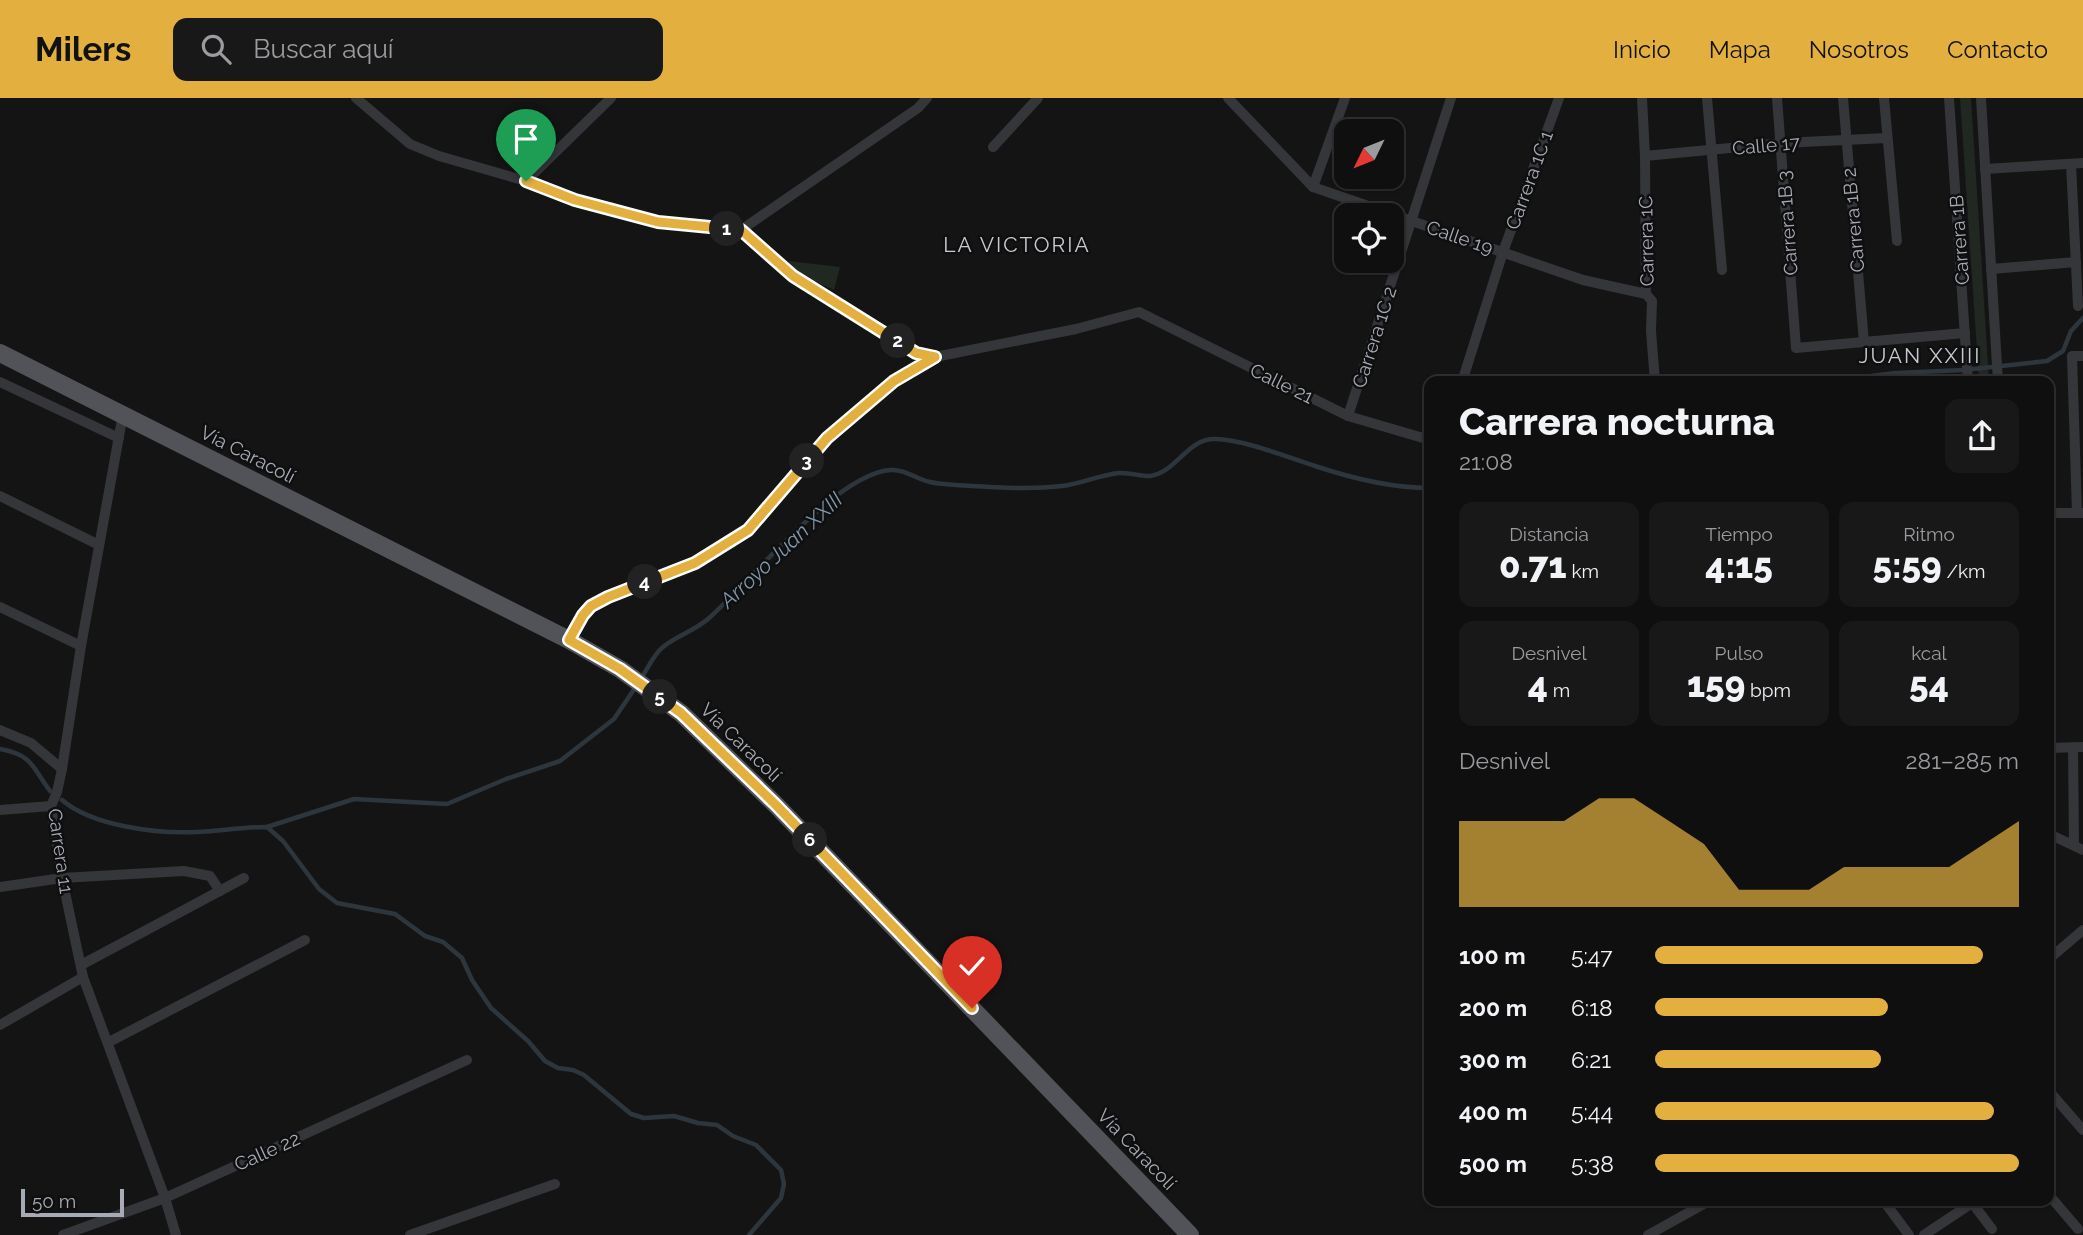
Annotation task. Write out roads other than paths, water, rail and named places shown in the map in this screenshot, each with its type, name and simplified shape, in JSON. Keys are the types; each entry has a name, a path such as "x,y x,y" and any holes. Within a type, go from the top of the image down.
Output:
{"main road":[{"name":"Vía Caracolí","path":"0,353 569,640 638,681 681,713 775,804 1190,1235"}],"street":[{"path":"356,98 410,144 439,156 526,181 575,200 658,222 741,230 793,276 916,353 935,357"},
{"path":"526,181 611,98"},
{"path":"741,230 918,108 927,98"},
{"path":"993,147 1038,98"},
{"name":"Calle 19","path":"1228,98 1313,187 1583,280 1646,293"},
{"path":"1313,187 1345,98"},
{"name":"Carrera 1C 2","path":"1348,416 1451,98"},
{"name":"Carrera 1C 1","path":"1464,376 1503,252 1559,98"},
{"name":"Carrera 1C","path":"1642,98 1646,293 1652,301 1655,376"},
{"path":"1707,98 1722,270"},
{"name":"Carrera 1B 3","path":"1777,98 1796,348 1864,342"},
{"name":"Carrera 1B 2","path":"1843,98 1864,342"},
{"path":"1884,98 1897,241"},
{"name":"Carrera 1B","path":"1949,98 1968,374"},
{"name":"Carrera 1B","path":"1981,98 1997,371"},
{"name":"Calle 17","path":"1645,156 1782,143 1887,138"},
{"path":"1985,169 2077,163 2078,306"},
{"path":"1991,269 2076,262"},
{"name":"Calle 21","path":"935,357 1076,329 1139,312 1348,416 1424,438"},
{"path":"1864,342 1965,333"},
{"path":"2054,513 2080,513 2078,356"},
{"path":"569,640 591,606 695,563 748,530 827,438 894,381 935,357"},
{"path":"0,382 119,438"},
{"name":"Carrera 11","path":"123,415 81,646 62,769 53,800 62,878 82,971 176,1235"},
{"path":"0,496 99,545"},
{"path":"0,607 81,646"},
{"path":"0,730 31,743 62,769"},
{"path":"2054,748 2078,747 2079,847 2054,836"},
{"path":"0,810 53,800"},
{"path":"0,887 62,878 184,871 210,876 220,891"},
{"path":"0,1025 82,971 244,878"},
{"path":"2054,955 2083,930"},
{"path":"109,1042 305,940"},
{"name":"Calle 22","path":"63,1235 165,1198 467,1060"},
{"path":"2054,1097 2083,1130"},
{"path":"410,1235 555,1184"},
{"path":"2054,1201 2078,1229"},
{"path":"1648,1235 1700,1206"},
{"path":"1888,1206 1909,1235"},
{"path":"1924,1235 1965,1206"},
{"path":"1974,1206 1992,1229"}],"waterway":[{"name":"Arroyo Juan XXIII","path":"1871,376 2047,361 2063,351 2071,331 2083,318"},
{"name":"Arroyo Juan XXIII","path":"642,677 660,650 708,619 820,509 868,476 890,470 940,484 1009,488 1062,486 1119,473 1147,476 1159,474 1188,450 1213,439 1251,445 1357,478 1424,488"},
{"name":"Arroyo Juan XXIII","path":"267,827 354,799 447,804 506,779 560,761 614,719 637,685"},
{"path":"0,749 19,755 31,763 50,791"},
{"path":"62,800 90,816 145,830 197,832 267,827 283,841 319,889 337,903 395,914 425,936 443,942 462,958 472,980 491,1008 528,1041 545,1061 558,1068 584,1075 631,1114 644,1118 674,1116 717,1125 733,1136 756,1145 781,1170 784,1184 781,1198 749,1235"}],"district":[{"name":"LA VICTORIA","path":"1017,244"},
{"name":"JUAN XXIII","path":"1920,355"}]}
